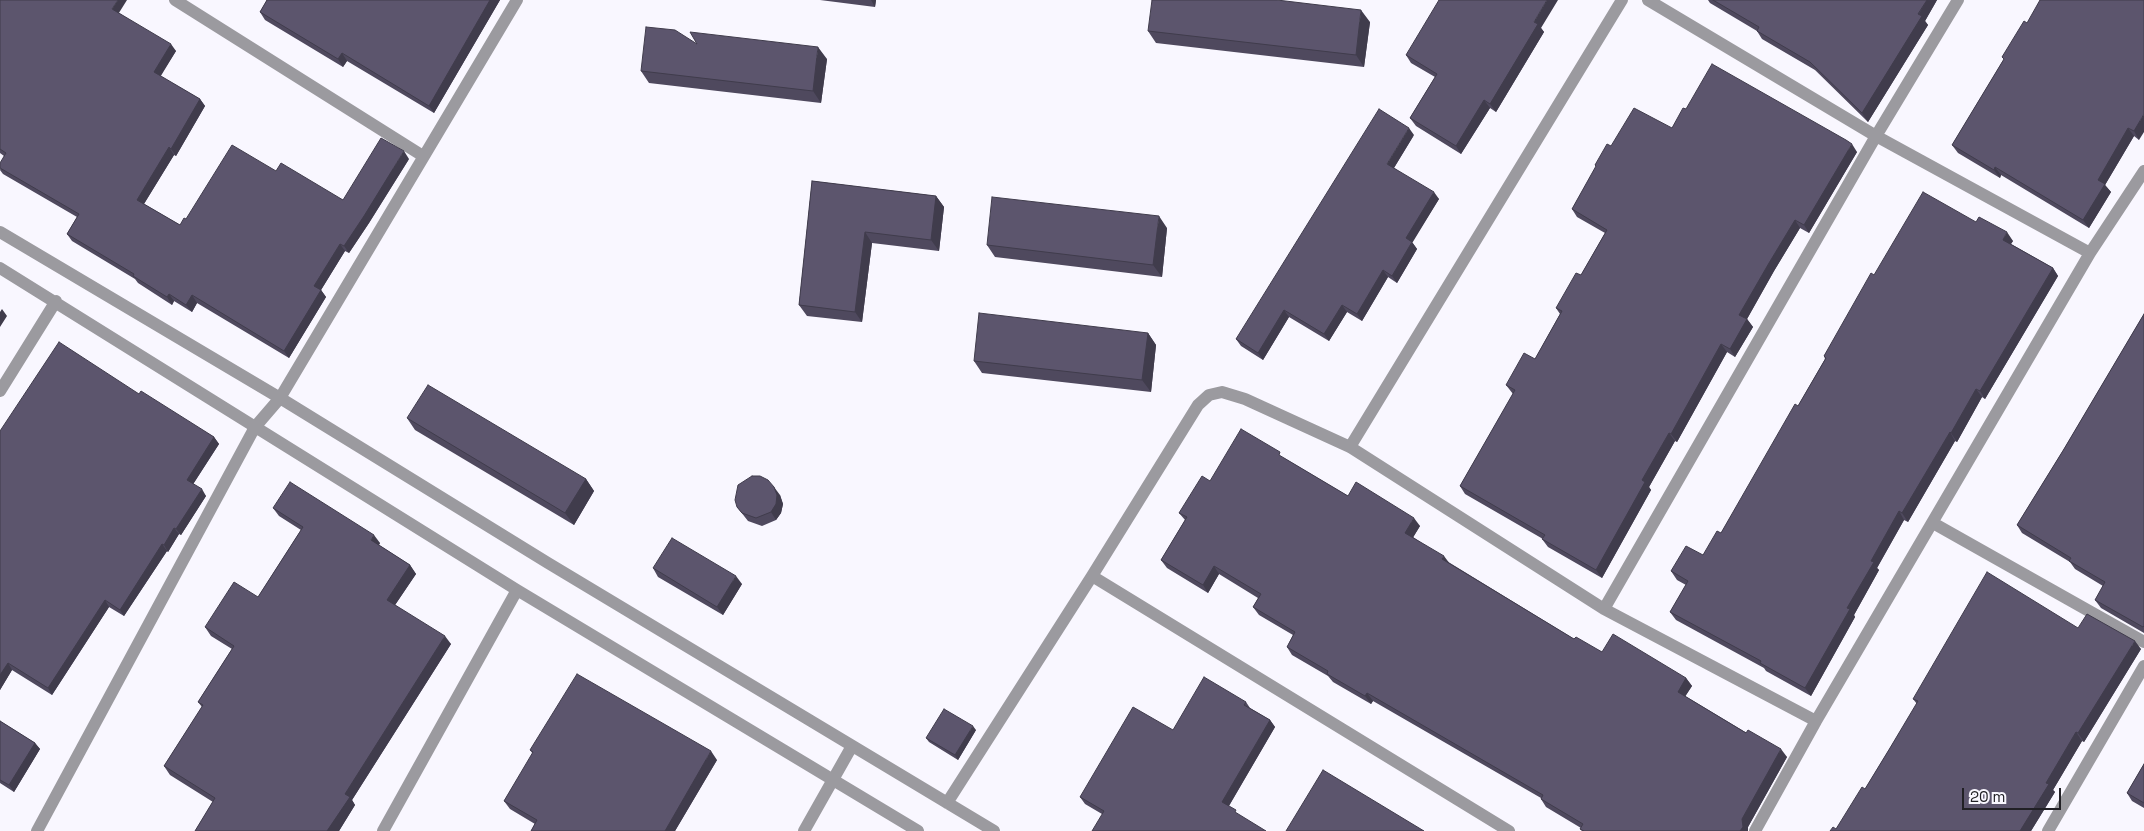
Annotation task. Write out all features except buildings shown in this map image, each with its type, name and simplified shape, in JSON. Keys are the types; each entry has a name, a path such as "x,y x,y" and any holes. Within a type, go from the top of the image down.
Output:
{"street":[{"path":"175,0 423,156"},
{"path":"37,831 255,427 280,398 517,0"},
{"path":"1350,447 1622,0"},
{"path":"1648,0 1876,136 2090,253"},
{"path":"1604,610 1876,136 1958,0"},
{"path":"1755,831 1816,721 2090,253 2144,171"},
{"path":"0,232 280,398 994,831"},
{"path":"0,268 56,301 518,590 918,831"},
{"path":"0,391 56,301"},
{"path":"947,803 1092,576 1198,405 1209,395 1222,392 1245,399 1350,447 1604,610 1816,721"},
{"path":"1933,523 2144,642"},
{"path":"1092,576 1509,831"},
{"path":"383,831 518,590"},
{"path":"2048,831 2144,666"},
{"path":"804,831 852,746"}]}
